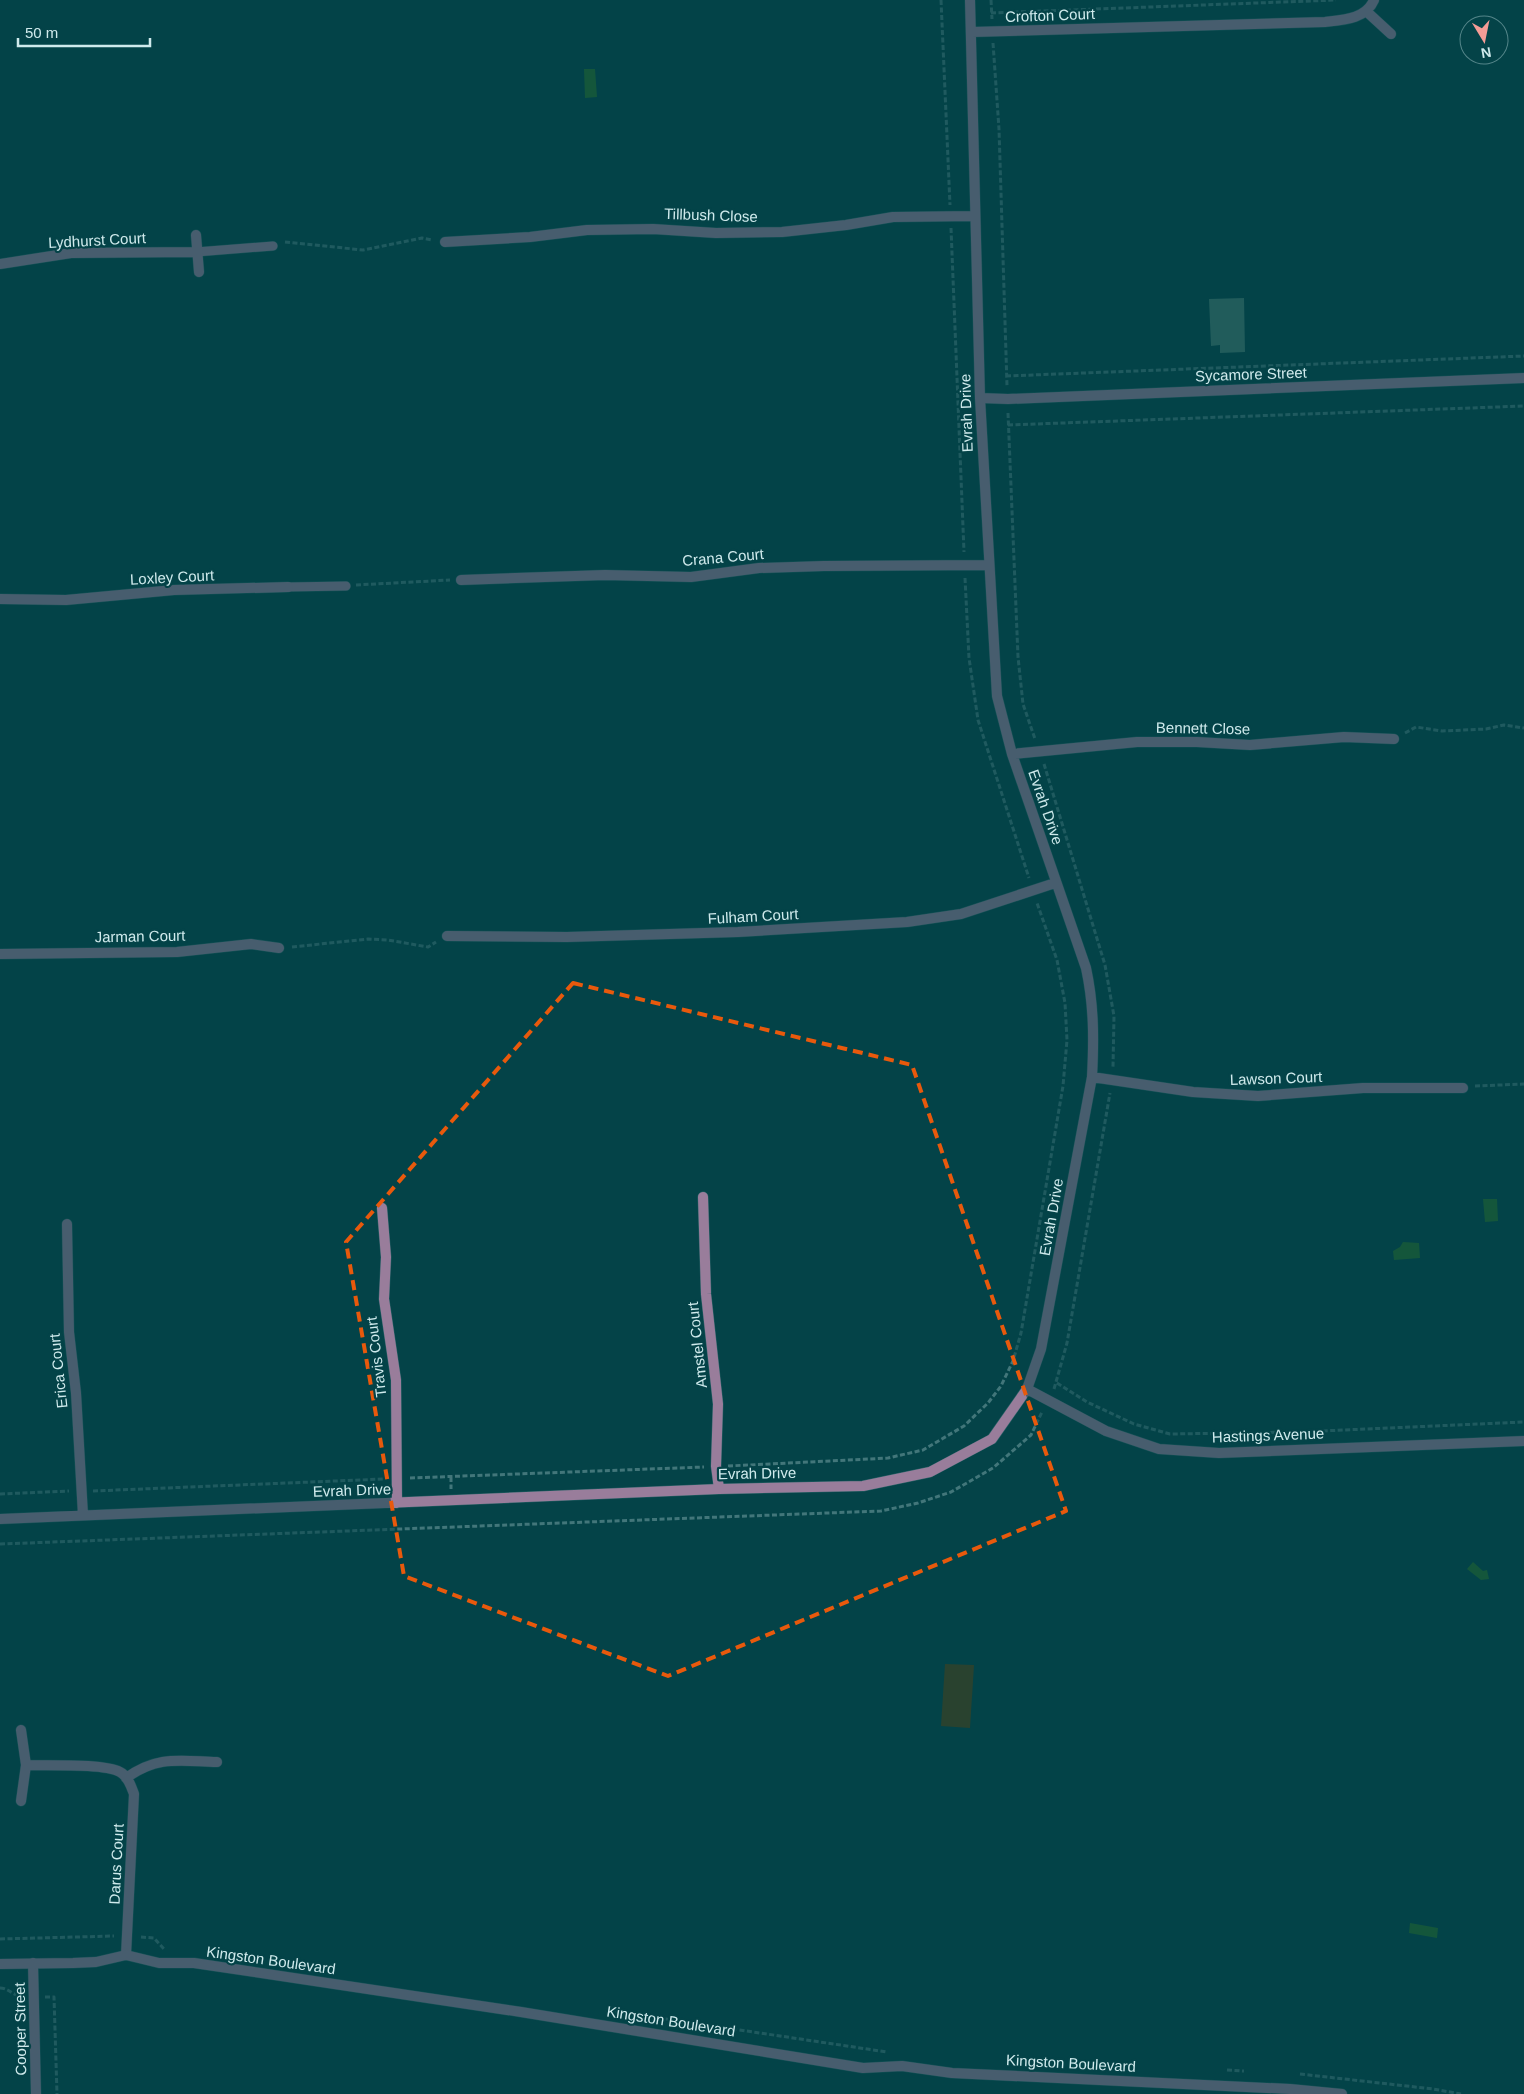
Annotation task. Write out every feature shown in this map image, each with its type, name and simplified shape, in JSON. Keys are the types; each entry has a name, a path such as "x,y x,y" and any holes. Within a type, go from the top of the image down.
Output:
{"street":[{"name":"Evrah Drive","path":"0,1519 719,1489 863,1486 930,1472 992,1439 1027,1389 1041,1349 1092,1077 1094,1037 1090,986 1086,968 1055,883 1012,754 997,696 988,565 980,398 970,0"},
{"path":"1374,0 1366,11 1391,34"},
{"name":"Crofton Court","path":"972,32 1325,22 1345,19 1366,11"},
{"name":"Tillbush Close","path":"445,242 530,237 587,230 653,228 716,233 782,232 846,226 893,218 975,216"},
{"path":"196,236 199,272"},
{"name":"Lydhurst Court","path":"0,264 71,253 196,252"},
{"name":"Sycamore Street","path":"980,398 1008,399 1524,378"},
{"name":"Crana Court","path":"461,580 605,575 691,577 759,568 824,566 988,565"},
{"name":"Loxley Court","path":"0,599 66,600 174,590 288,587"},
{"name":"Bennett Close","path":"1012,754 1137,742 1250,745 1344,737 1394,739"},
{"name":"Fulham Court","path":"447,936 567,937 738,932 906,922 962,914 1055,883"},
{"name":"Jarman Court","path":"0,954 177,952 251,944 279,948"},
{"name":"Lawson Court","path":"1092,1077 1193,1092 1258,1096 1363,1088 1463,1088"},
{"name":"Amstel Court","path":"703,1197 706,1294 718,1404 716,1466 719,1489"},
{"name":"Travis Court","path":"382,1208 386,1257 384,1299 396,1380 398,1503"},
{"name":"Erica Court","path":"67,1224 69,1332 76,1393 84,1515"},
{"name":"Hastings Avenue","path":"1027,1389 1106,1431 1158,1449 1219,1453 1524,1441"},
{"path":"21,1730 26,1765 21,1801"},
{"path":"26,1765 102,1768 120,1772 126,1778 143,1766 153,1762 217,1762"},
{"name":"Darus Court","path":"126,1778 134,1794 126,1955"},
{"name":"Kingston Boulevard","path":"0,1964 96,1962 126,1955 159,1963 194,1963 511,2011 863,2068 902,2066 952,2073 1290,2089 1342,2094"},
{"name":"Cooper Street","path":"33,1964 36,2094"}],"lane":[{"name":"Lydhurst Court","path":"196,252 273,246"},
{"name":"Loxley Court","path":"288,587 346,586"}],"path":[{"path":"0,1494 888,1458 923,1450 964,1426 988,1404 1001,1386 1013,1361 1021,1333 1063,1086 1067,1040 1065,1003 1057,960 1032,890 978,720 969,658 941,0"},
{"path":"0,1544 881,1510 918,1503 951,1492 993,1468 1031,1434 1057,1383 1067,1343 1112,1079 1114,1016 1105,966 1040,752 1023,704 1018,657 1006,376 999,128 991,0"},
{"path":"991,13 1336,0"},
{"path":"273,246 289,241 363,250 422,238 445,242"},
{"path":"1006,376 1524,356"},
{"path":"1008,425 1524,406"},
{"path":"346,586 461,580"},
{"path":"1394,739 1416,727 1442,731 1486,729 1504,725 1524,728"},
{"path":"279,948 368,939 388,940 428,947 447,936"},
{"path":"1463,1088 1524,1084"},
{"path":"1057,1383 1088,1402 1126,1420 1170,1434 1289,1432 1524,1422"},
{"path":"0,1939 127,1936 154,1938 165,1950"},
{"path":"605,2010 894,2053"},
{"path":"1224,2070 1254,2072"},
{"path":"1293,2074 1424,2088 1461,2094"}],"highlighted area":[{"path":"573,983 912,1065 1066,1511 668,1676 404,1576 346,1242"}],"shaded area":[{"path":"584,69 595,69 597,97 585,98"},
{"path":"1483,1199 1497,1199 1498,1221 1485,1222"},
{"path":"1403,1242 1419,1243 1420,1258 1394,1260 1393,1251 1400,1247"},
{"path":"1473,1562 1483,1571 1487,1570 1489,1579 1481,1580 1467,1569"},
{"path":"945,1664 974,1665 970,1728 941,1726"},
{"path":"1410,1923 1438,1928 1437,1938 1409,1933"}],"building":[{"path":"1244,298 1245,352 1220,353 1220,345 1211,346 1209,299"}]}
